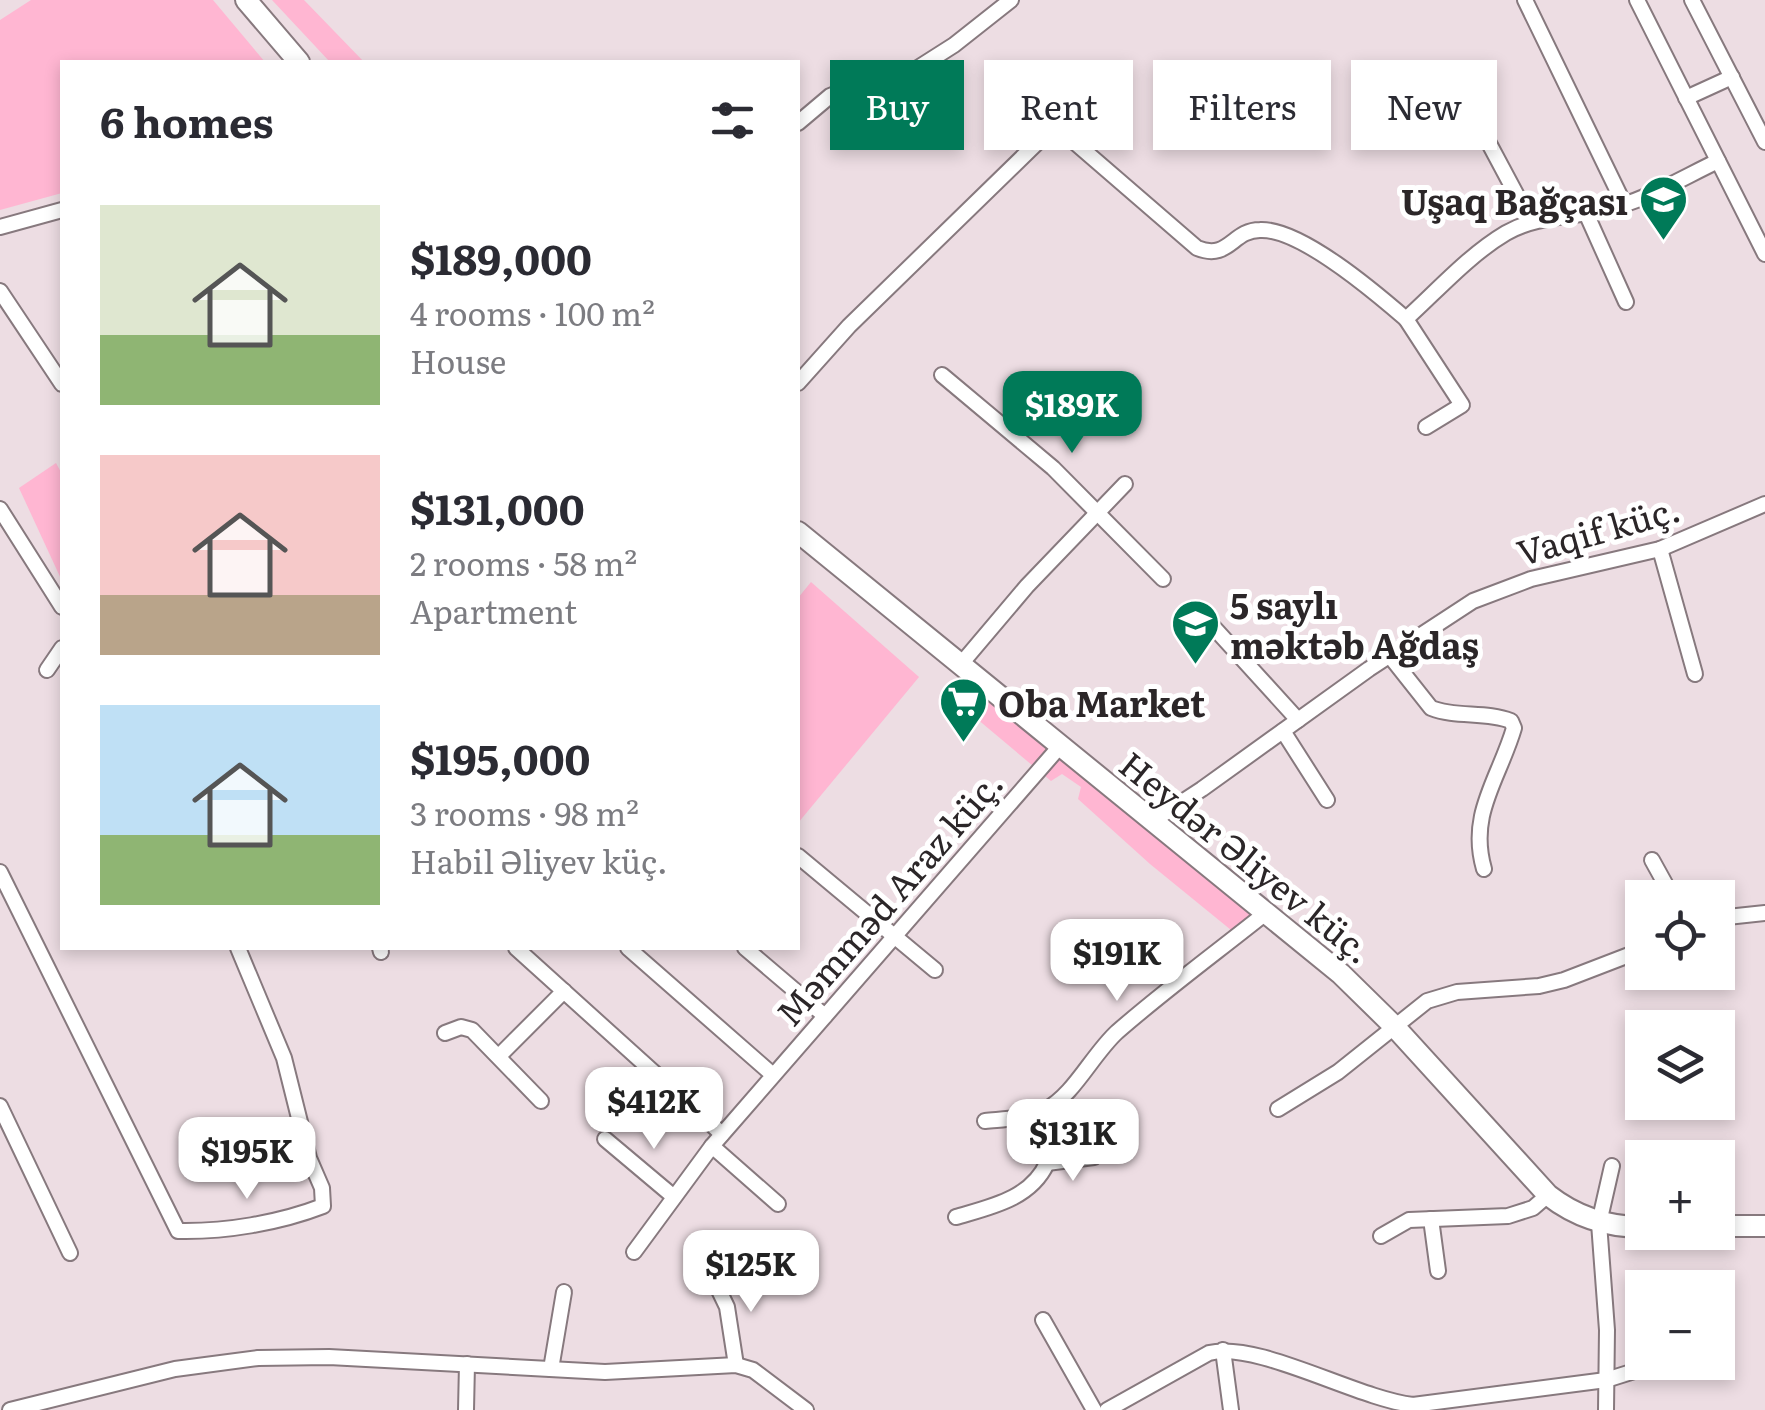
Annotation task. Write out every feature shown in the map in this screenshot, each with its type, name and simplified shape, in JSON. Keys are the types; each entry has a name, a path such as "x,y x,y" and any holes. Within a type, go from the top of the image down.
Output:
{"main road":[{"path":"246,0 297,60"},
{"name":"Heydər Əliyev küç.","path":"800,534 1267,912 1366,997 1548,1195 1578,1216 1625,1225"},
{"path":"1735,1226 1765,1226"}],"street":[{"path":"800,121 830,96 873,88 910,73 954,45 1011,0"},
{"path":"1525,0 1624,204"},
{"path":"1637,0 1765,254"},
{"path":"1692,0 1765,142"},
{"path":"1686,98 1732,77"},
{"path":"800,382 862,314 1040,140 1064,134 1197,248 1220,252 1245,234 1260,230 1277,233 1325,256 1364,282 1406,319 1460,397 1462,405 1426,426"},
{"path":"1492,150 1531,222"},
{"path":"1406,319 1506,233 1531,222 1624,204 1718,161"},
{"path":"0,227 60,211"},
{"path":"1586,213 1626,302"},
{"path":"0,292 60,381"},
{"path":"942,374 1053,468 1163,579"},
{"path":"961,664 1026,586 1126,484"},
{"name":"Vaqif küç.","path":"1153,820 1455,611 1531,579 1660,549 1765,504"},
{"path":"0,509 60,604"},
{"path":"1660,549 1695,674"},
{"path":"1207,620 1298,720"},
{"path":"48,670 60,651"},
{"path":"1390,655 1431,708 1511,721 1514,728 1484,804 1478,832 1484,869"},
{"path":"1283,731 1326,800"},
{"name":"Məmməd Araz küç.","path":"634,1252 717,1140 1060,745"},
{"path":"800,858 935,970"},
{"path":"1652,860 1664,880"},
{"path":"0,872 178,1231 295,1217 322,1206 322,1188 309,1158 284,1058 239,950"},
{"path":"985,1122 1028,1116 1056,1102 1118,1031 1267,912"},
{"path":"1735,916 1765,913"},
{"path":"518,950 717,1140 778,1204"},
{"path":"630,950 774,1076"},
{"path":"747,950 825,1016"},
{"path":"1278,1108 1338,1072 1427,1001 1496,987 1551,983 1625,958"},
{"path":"499,1056 564,991"},
{"path":"444,1033 461,1027 472,1030 541,1102"},
{"path":"0,1106 70,1253"},
{"path":"956,1217 1016,1198 1044,1170 1047,1163 1028,1116"},
{"path":"606,1140 674,1198"},
{"path":"1047,1163 1094,1157"},
{"path":"1606,1410 1607,1330 1599,1222 1612,1166"},
{"path":"1381,1236 1398,1224 1508,1216 1533,1208 1548,1195"},
{"path":"1431,1219 1438,1271"},
{"path":"714,1280 727,1307 736,1365"},
{"path":"552,1369 564,1292"},
{"path":"1043,1320 1094,1410"},
{"path":"1107,1410 1209,1353 1223,1350 1260,1358 1390,1402 1413,1405 1481,1404 1625,1374"},
{"path":"1223,1350 1231,1410"},
{"path":"10,1410 175,1369 258,1358 329,1357 605,1372 736,1365 753,1370 806,1410"},
{"path":"466,1410 468,1364"}],"shaded area":[{"path":"31,0 213,0 263,60 60,60 60,194 0,210 0,20"},
{"path":"272,0 304,0 362,60 328,60"},
{"path":"56,463 60,470 60,577 19,488"},
{"path":"811,582 919,677 800,821 800,596"},
{"path":"972,682 1254,912 1231,930 1150,864 1078,799 1081,787 1062,774 1051,781 958,703"}],"place":[{"name":"Uşaq Bağçası","path":"1663,242"},
{"name":"5 saylı məktəb Ağdaş","path":"1195,666"},
{"name":"Oba Market","path":"963,744"}]}
